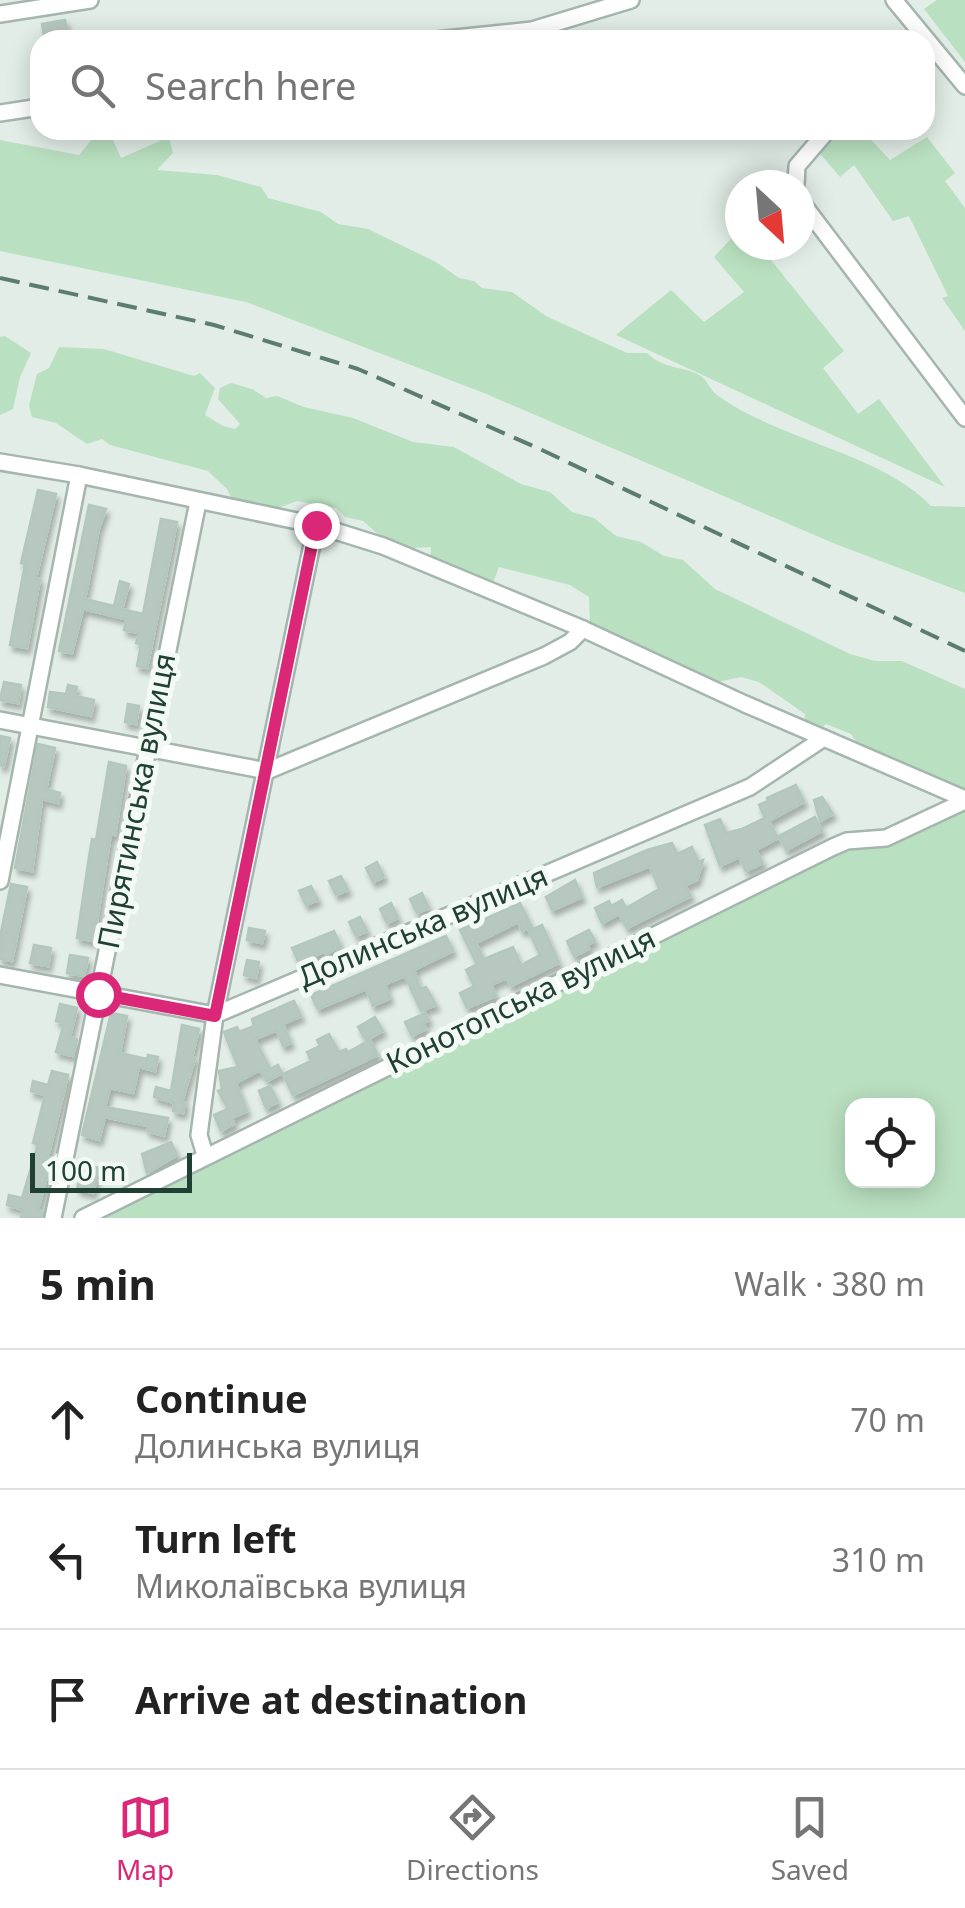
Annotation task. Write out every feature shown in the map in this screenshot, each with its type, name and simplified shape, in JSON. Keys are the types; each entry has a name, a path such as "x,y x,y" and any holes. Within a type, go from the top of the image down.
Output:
{"street":[{"path":"0,14 90,0"},
{"path":"532,30 631,0"},
{"path":"894,0 918,30"},
{"path":"912,23 913,30"},
{"path":"935,50 965,86"},
{"path":"0,113 30,108"},
{"path":"797,170 819,140"},
{"path":"815,220 965,418"},
{"path":"0,462 316,525 382,546 583,628 965,800"},
{"path":"0,881 79,475"},
{"name":"Пирятинська вулиця","path":"52,1218 198,502"},
{"path":"205,1155 199,1135 215,1016 316,525"},
{"path":"0,720 267,771 544,656 570,642 583,628"},
{"name":"Долинська вулиця","path":"215,1016 750,788 824,738"},
{"name":"Конотопська вулиця","path":"82,1218 847,841 886,838 965,800"},
{"path":"0,975 215,1016"}],"green space":[{"path":"937,0 965,0 965,62 924,9"},
{"path":"0,140 79,155 91,140 113,140 121,158 170,140 173,153 157,170 217,175 261,187 268,198 321,212 338,224 368,229 482,288 512,292 546,316 627,353 647,353 662,363 696,373 715,393 742,411 886,473 931,506 965,507 965,593 833,543 484,393 246,302 0,251"},
{"path":"828,140 871,140 890,160 922,140 929,140 955,173 945,181 965,208 965,331 942,298 948,296 909,216 893,221 854,165 840,177 817,150"},
{"path":"725,245 725,260 771,260 844,351 823,368 858,414 879,399 945,487 616,335 671,290 704,322 744,292 714,257"},
{"path":"5,336 31,353 20,377 13,409 0,415 0,337"},
{"path":"59,347 104,349 194,376 200,373 215,388 205,415 223,426 235,429 240,424 218,399 220,388 231,383 266,398 277,396 304,407 353,418 413,442 454,447 521,484 550,492 572,512 594,518 616,536 683,560 715,589 850,654 875,661 902,661 965,689 965,795 862,751 851,734 826,724 819,730 804,723 805,714 759,682 741,677 717,682 590,623 589,597 570,585 499,567 491,588 430,563 431,547 395,549 363,521 345,517 336,508 297,501 273,510 235,505 227,489 208,471 110,445 102,439 87,444 56,423 32,417 29,405 37,374 49,368"},
{"path":"965,806 965,1218 96,1218 845,846"}],"building":[{"path":"65,20 67,30 43,30 42,24"},
{"path":"38,490 56,494 36,578 40,579 27,648 10,645 25,564 21,563"},
{"path":"89,505 106,509 85,599 114,606 120,581 129,584 122,609 143,614 161,519 177,522 147,668 137,666 139,633 124,630 126,619 83,609 72,653 59,651"},
{"path":"4,682 21,685 18,703 0,700"},
{"path":"68,685 77,687 75,696 94,700 91,716 48,707 50,692 66,694"},
{"path":"128,704 139,706 136,724 125,722"},
{"path":"0,736 10,738 4,766 0,765"},
{"path":"38,744 55,748 46,789 60,793 58,803 42,799 32,871 15,868"},
{"path":"109,762 126,766 94,941 77,938"},
{"path":"796,785 804,802 769,821 778,838 756,850 763,863 746,871 739,857 720,866 705,825 720,819 726,833 742,829 765,818 759,805 767,798"},
{"path":"822,797 833,814 820,821 814,800"},
{"path":"815,817 822,831 786,850 779,836"},
{"path":"672,843 677,854 692,847 698,862 703,860 697,880 685,885 691,896 627,928 619,914 602,923 595,908 622,900 626,908 659,889 650,866 597,887 594,873"},
{"path":"377,862 384,877 373,882 366,868"},
{"path":"341,876 348,890 336,895 329,881"},
{"path":"575,880 582,897 552,910 546,897"},
{"path":"11,884 27,887 12,961 0,959 0,937"},
{"path":"311,886 318,900 306,905 299,891"},
{"path":"422,893 429,908 417,913 410,899"},
{"path":"391,903 398,918 387,923 380,909"},
{"path":"520,903 532,927 522,931 518,922 476,943 484,959 513,947 521,965 540,955 529,931 542,925 559,963 511,986 506,978 491,985 496,996 467,1008 460,993 474,986 466,970 477,964 460,930"},
{"path":"360,917 367,931 356,936 349,922"},
{"path":"249,928 265,931 262,943 247,940"},
{"path":"589,930 595,941 587,945 589,949 574,956 567,941"},
{"path":"334,931 341,947 299,963 292,948"},
{"path":"446,936 453,951 414,970 420,989 426,987 436,1005 421,1011 405,976 385,984 390,998 373,1006 366,989 318,1009 311,995"},
{"path":"34,945 51,948 48,966 30,963"},
{"path":"70,955 88,958 84,976 67,973"},
{"path":"247,960 259,962 256,978 244,975"},
{"path":"294,1001 301,1016 283,1024 291,1043 283,1046 277,1030 255,1039 270,1069 278,1065 282,1073 267,1081 260,1070 236,1083 247,1111 232,1118 234,1124 221,1131 214,1115 228,1109 218,1091 222,1089 219,1071 238,1067 224,1032 254,1026 252,1019"},
{"path":"60,1004 77,1008 70,1037 77,1039 73,1056 56,1052 64,1023 56,1021"},
{"path":"111,1013 127,1016 120,1053 147,1059 148,1055 158,1057 155,1071 139,1067 133,1093 110,1088 105,1107 168,1118 164,1136 147,1131 148,1126 105,1117 99,1140 82,1135"},
{"path":"425,1013 429,1020 423,1023 426,1029 412,1036 405,1022"},
{"path":"375,1017 383,1031 366,1040 358,1027"},
{"path":"182,1025 199,1029 182,1102 183,1113 173,1111 174,1103 154,1097 156,1087 171,1091"},
{"path":"329,1034 339,1052 348,1052 370,1040 378,1055 293,1095 283,1074 311,1061 307,1052 320,1046 317,1040"},
{"path":"52,1071 68,1075 38,1210 43,1212 42,1218 21,1218 23,1210 7,1205 9,1195 22,1198 38,1144 33,1143 45,1095 31,1091 33,1081 48,1085"},
{"path":"270,1086 278,1102 266,1108 259,1091"},
{"path":"171,1142 177,1155 147,1173 142,1154"},
{"path":"83,1164 99,1168 93,1193 77,1189"}],"railway":[{"path":"0,278 214,325 358,369 542,450 965,651"}],"route":[{"path":"98,994 215,1016 316,525"}]}
